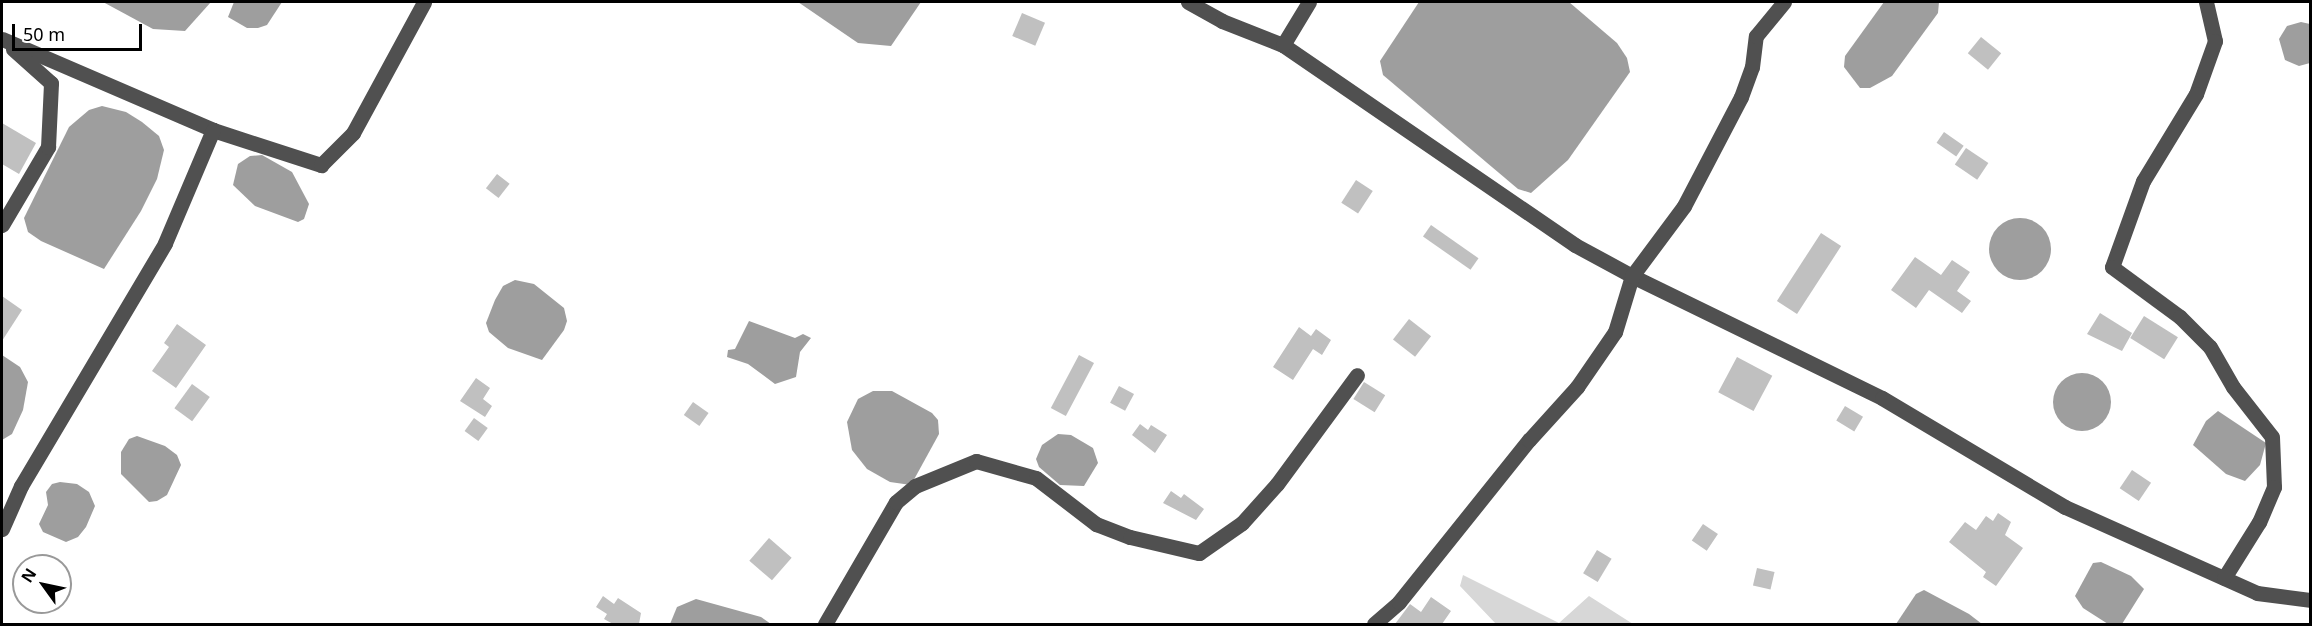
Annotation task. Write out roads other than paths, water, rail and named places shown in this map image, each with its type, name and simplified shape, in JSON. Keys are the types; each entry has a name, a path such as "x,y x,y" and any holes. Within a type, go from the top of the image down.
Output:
{"street":[{"path":"2,39 213,130 321,165 353,133 424,2"},
{"path":"1188,2 1222,21 1283,45 1575,245 1632,276 1882,398 2065,507 2257,593 2310,600"},
{"path":"1283,45 1309,2"},
{"path":"1374,624 1399,602 1529,440 1577,387 1615,332 1632,276 1683,207 1741,97 1752,67 1756,36 1784,2"},
{"path":"2206,2 2215,41 2196,94 2143,181 2112,267 2180,317 2210,347 2233,387 2272,437 2274,487 2259,522 2224,579"},
{"path":"2,39 51,83 48,147 2,225"},
{"path":"2,529 21,486 165,243 213,130"},
{"path":"825,624 896,502 932,478 976,461 1036,478 1096,524 1130,537 1198,553 1242,523 1277,484 1358,375"}]}
